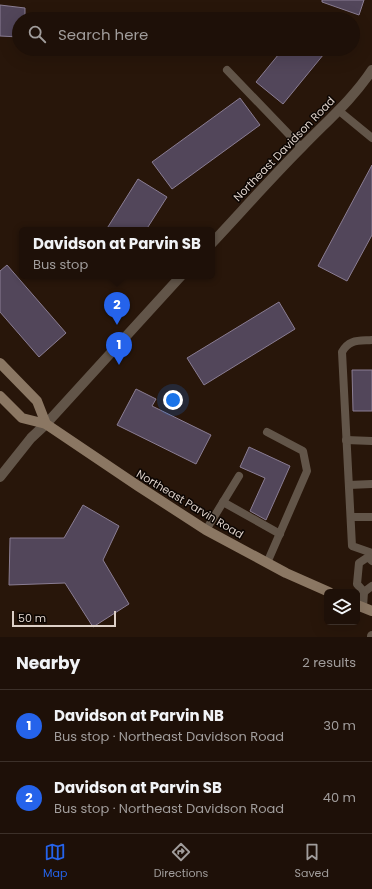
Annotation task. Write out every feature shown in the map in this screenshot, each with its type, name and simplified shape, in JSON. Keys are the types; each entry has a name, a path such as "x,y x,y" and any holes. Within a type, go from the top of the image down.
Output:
{"main road":[{"path":"0,363 37,400 46,424"},
{"name":"Northeast Parvin Road","path":"0,396 22,418 46,424 206,530 267,563 324,590"}],"street":[{"name":"Northeast Davidson Road","path":"215,240 364,82 372,70"},
{"path":"0,477 31,438 46,424 178,279"}],"lane":[{"path":"227,70 301,147"},
{"path":"338,110 372,138"},
{"path":"364,608 364,592 357,584 359,563 370,556 352,546 342,352 346,345 353,341 372,340"},
{"path":"267,432 303,451 307,471 267,563"},
{"path":"346,440 372,440"},
{"path":"206,530 239,476"},
{"path":"349,485 372,484"},
{"path":"223,502 280,534"},
{"path":"351,517 372,517"},
{"path":"364,592 372,586"}],"building":[{"path":"322,0 364,0 360,12 350,12 322,2"},
{"path":"0,5 25,8 25,12 12,12 12,37 0,36"},
{"path":"277,56 322,56 283,104 256,82"},
{"path":"240,98 260,125 172,189 152,162"},
{"path":"372,165 372,235 347,281 318,266"},
{"path":"138,179 167,197 148,227 108,227"},
{"path":"7,265 66,333 39,357 0,312 0,271"},
{"path":"279,302 295,329 204,385 187,358"},
{"path":"352,370 372,370 372,411 353,411"},
{"path":"136,389 156,399 152,406 211,435 196,464 117,425"},
{"path":"249,447 290,466 266,520 250,511 265,478 240,467"},
{"path":"83,505 119,526 103,560 129,604 93,627 65,583 9,585 10,538 64,538"}],"place":[{"name":"Davidson at Parvin SB","path":"117,325"},
{"name":"Davidson at Parvin NB","path":"119,365"}]}
